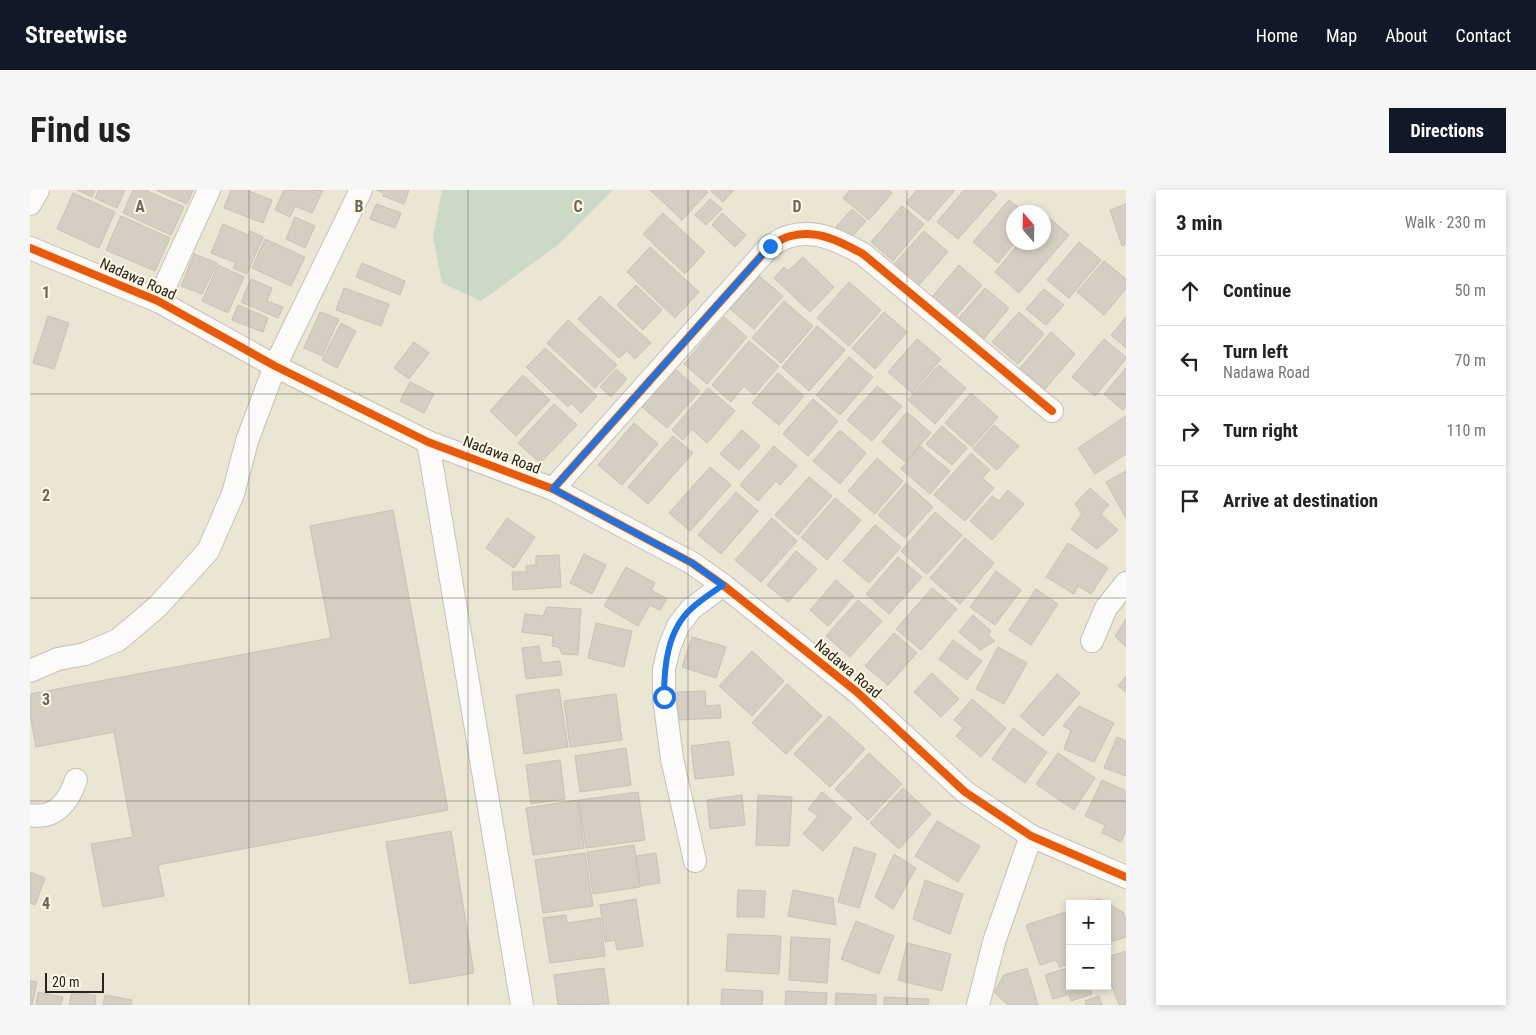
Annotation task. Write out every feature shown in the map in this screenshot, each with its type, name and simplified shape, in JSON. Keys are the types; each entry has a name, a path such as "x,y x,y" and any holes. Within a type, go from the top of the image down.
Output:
{"street":[{"path":"30,204 38,190"},
{"path":"158,301 210,190"},
{"path":"30,671 58,659 84,654 118,640 157,607 208,551 233,494 246,441 275,366 361,190"},
{"path":"553,489 770,246 791,236 812,234 836,239 863,254 1052,411"},
{"name":"Nadawa Road","path":"30,248 158,301 275,366 428,442 553,489 692,563 723,585 857,692 965,792 1031,836 1126,877"},
{"path":"428,442 522,1005"},
{"path":"1092,641 1106,608 1126,583"},
{"path":"695,861 672,760 664,697 664,669 669,648 678,626 691,609 723,585"},
{"path":"30,814 38,816 58,811 68,800 76,780"},
{"path":"978,1005 994,942 1031,836"}],"green space":[{"path":"442,190 613,190 558,245 481,301 442,283 433,237"}],"building":[{"path":"77,190 95,190 92,197"},
{"path":"99,190 125,190 117,208 95,198"},
{"path":"133,190 145,190 184,207 171,235 123,213"},
{"path":"156,190 193,190 187,204"},
{"path":"231,190 246,190 272,200 263,223 224,208"},
{"path":"284,190 323,190 312,213 295,206 290,217 275,210"},
{"path":"376,190 409,190 404,204 383,196 384,193"},
{"path":"650,190 706,190 708,192 682,220"},
{"path":"710,190 734,190 723,202"},
{"path":"850,190 889,190 892,193 869,220 843,198"},
{"path":"917,190 955,190 928,221 906,203"},
{"path":"964,190 991,190 997,195 958,239 937,222"},
{"path":"73,193 115,212 99,248 57,229"},
{"path":"710,199 722,209 706,225 695,215"},
{"path":"1009,200 1015,205 1006,205 1006,250 1009,250 998,263 973,242"},
{"path":"376,204 401,213 395,228 370,219"},
{"path":"1126,204 1126,244 1122,246 1110,210"},
{"path":"902,206 924,224 893,261 871,242"},
{"path":"852,209 866,221 850,239 836,227"},
{"path":"663,213 705,252 685,274 643,234"},
{"path":"722,213 746,235 735,247 712,225"},
{"path":"121,216 170,238 155,271 106,250"},
{"path":"295,217 315,226 305,248 286,239"},
{"path":"1051,220 1069,235 1019,293 995,272 1013,250 1051,250"},
{"path":"223,224 248,235 250,231 263,237 247,274 233,268 236,263 211,253"},
{"path":"924,231 948,252 918,286 893,265"},
{"path":"265,239 305,257 291,286 252,268"},
{"path":"1079,242 1101,260 1069,298 1047,280"},
{"path":"650,247 699,292 675,318 627,272"},
{"path":"194,254 217,263 202,294 181,286"},
{"path":"803,257 834,287 810,312 774,278 784,267 788,271"},
{"path":"1104,261 1126,279 1126,289 1104,315 1077,292"},
{"path":"362,263 405,281 400,295 356,277"},
{"path":"218,265 244,277 228,313 202,301"},
{"path":"959,265 982,285 955,317 932,297"},
{"path":"759,276 783,296 754,329 730,309"},
{"path":"251,279 272,288 267,301 283,307 278,318 241,302"},
{"path":"849,282 881,310 849,346 817,318"},
{"path":"636,285 662,310 643,330 617,305"},
{"path":"344,288 389,304 381,326 336,310"},
{"path":"985,288 1009,308 982,341 957,320"},
{"path":"1044,289 1064,305 1046,325 1026,309"},
{"path":"600,296 651,343 635,359 627,351 619,358 578,319"},
{"path":"784,301 813,326 781,363 752,338"},
{"path":"238,305 268,318 263,332 232,320"},
{"path":"320,312 339,319 322,356 304,348"},
{"path":"884,312 907,332 875,369 852,348"},
{"path":"1019,312 1044,334 1018,364 992,342"},
{"path":"48,316 69,323 54,369 33,363"},
{"path":"724,317 747,337 707,384 684,364"},
{"path":"1126,317 1126,348 1111,335"},
{"path":"568,320 617,365 595,388 547,343"},
{"path":"341,323 356,331 337,368 322,360"},
{"path":"817,326 845,350 809,391 782,367"},
{"path":"1051,332 1075,354 1045,389 1020,368"},
{"path":"917,339 941,359 912,393 888,372"},
{"path":"1104,339 1126,359 1095,396 1072,377"},
{"path":"749,341 779,366 754,395 744,386 731,402 712,385"},
{"path":"414,342 429,353 409,379 394,368"},
{"path":"545,348 597,396 581,413 571,403 568,407 526,367"},
{"path":"849,357 873,377 840,415 816,395"},
{"path":"939,365 966,388 935,424 908,400"},
{"path":"674,368 700,391 667,428 641,406"},
{"path":"1126,368 1126,406 1123,410 1104,394"},
{"path":"616,369 627,379 611,397 600,387"},
{"path":"778,373 804,396 779,425 752,403"},
{"path":"523,375 550,400 516,436 490,411"},
{"path":"410,382 434,394 424,413 400,401"},
{"path":"877,386 902,406 872,441 847,420"},
{"path":"708,388 735,411 707,443 692,429 683,440 672,430"},
{"path":"971,393 998,417 972,447 945,423"},
{"path":"813,399 838,421 808,456 783,434"},
{"path":"554,404 577,425 540,463 518,443"},
{"path":"907,412 931,433 905,462 882,442"},
{"path":"1126,416 1126,454 1095,474 1078,448"},
{"path":"634,423 658,444 622,485 598,465"},
{"path":"994,425 1019,446 997,470 973,449"},
{"path":"942,426 967,448 952,465 926,444"},
{"path":"742,430 760,446 739,470 720,454"},
{"path":"840,430 866,453 840,484 813,461"},
{"path":"673,436 693,453 648,504 628,487"},
{"path":"774,446 797,466 780,485 776,481 758,501 740,485"},
{"path":"920,446 950,471 930,494 901,469"},
{"path":"971,453 990,470 982,478 994,488 965,521 934,495"},
{"path":"877,458 903,481 875,514 848,491"},
{"path":"710,467 731,485 690,531 669,513"},
{"path":"1126,471 1126,518 1106,482"},
{"path":"809,477 832,496 798,535 775,515"},
{"path":"906,483 933,507 905,538 878,515"},
{"path":"1090,488 1109,505 1101,514 1118,530 1097,549 1071,529 1082,514 1075,504"},
{"path":"1008,490 1024,504 992,540 970,521 992,496 999,501"},
{"path":"736,492 758,511 721,554 698,535"},
{"path":"835,498 861,520 827,560 801,537"},
{"path":"393,510 448,810 158,865 164,896 103,907 91,844 133,837 114,732 36,747 30,714 30,694 331,638 310,526"},
{"path":"935,512 962,535 927,574 901,551"},
{"path":"507,518 535,537 514,568 486,548"},
{"path":"772,518 797,541 761,582 735,560"},
{"path":"875,525 901,547 869,583 843,561"},
{"path":"965,538 994,563 960,604 930,578"},
{"path":"1068,543 1108,568 1091,594 1078,586 1074,594 1046,577"},
{"path":"796,551 817,569 788,602 767,585"},
{"path":"584,554 606,565 592,594 570,583"},
{"path":"559,555 561,587 513,590 512,572 527,572 526,566 536,565 536,556"},
{"path":"898,557 922,577 889,614 866,594"},
{"path":"626,567 655,583 651,590 667,599 660,610 650,605 638,626 604,606"},
{"path":"996,571 1021,590 995,625 970,607"},
{"path":"836,580 854,596 828,626 810,610"},
{"path":"932,588 957,609 921,650 896,629"},
{"path":"1036,589 1058,604 1031,645 1009,630"},
{"path":"858,600 882,621 850,657 826,636"},
{"path":"547,607 581,609 578,655 562,654 559,647 552,646 553,636 522,632 525,614 543,616"},
{"path":"973,615 991,631 988,635 995,641 980,650 959,632"},
{"path":"1126,619 1126,647 1115,636"},
{"path":"596,623 632,631 624,667 588,658"},
{"path":"894,633 917,653 888,685 865,666"},
{"path":"692,637 726,647 716,678 682,667"},
{"path":"953,640 982,661 967,680 939,659"},
{"path":"539,646 542,663 560,661 562,675 526,679 522,648"},
{"path":"998,647 1027,663 1004,704 976,689"},
{"path":"752,651 784,681 752,716 719,686"},
{"path":"932,673 959,699 941,717 914,692"},
{"path":"1057,674 1080,693 1043,736 1020,716"},
{"path":"1126,676 1126,692 1118,686"},
{"path":"787,684 822,716 786,754 752,723"},
{"path":"559,689 568,747 524,754 516,695"},
{"path":"705,691 706,706 720,705 721,718 678,720 677,692"},
{"path":"616,694 622,740 570,747 564,701"},
{"path":"972,699 1006,728 981,757 956,736 963,728 954,720"},
{"path":"1079,706 1114,723 1094,762 1064,749 1071,730 1063,726"},
{"path":"829,716 865,749 830,787 794,754"},
{"path":"1013,728 1047,752 1025,783 992,759"},
{"path":"1117,737 1126,741 1126,776 1104,768"},
{"path":"729,741 734,775 695,779 691,746"},
{"path":"626,748 631,785 580,792 575,756"},
{"path":"869,753 902,784 868,820 835,789"},
{"path":"1058,753 1095,778 1074,810 1036,784"},
{"path":"560,760 565,799 531,804 526,765"},
{"path":"1102,780 1126,791 1126,831 1121,842 1102,833 1105,825 1085,816"},
{"path":"903,788 931,814 899,849 870,823"},
{"path":"638,792 645,840 586,848 579,800"},
{"path":"822,792 852,818 823,851 803,834 818,816 808,809"},
{"path":"742,795 745,825 710,829 707,800"},
{"path":"758,795 792,797 789,846 756,845"},
{"path":"578,800 584,848 533,855 526,808"},
{"path":"937,821 980,846 958,882 915,856"},
{"path":"451,831 474,973 410,984 386,842"},
{"path":"634,845 640,887 593,894 587,852"},
{"path":"854,847 876,854 859,908 838,902"},
{"path":"585,853 593,906 543,913 535,860"},
{"path":"656,853 660,883 640,886 636,856"},
{"path":"894,854 916,868 893,909 875,897"},
{"path":"30,872 45,878 35,905 30,903"},
{"path":"925,880 963,894 950,934 913,919"},
{"path":"738,890 765,891 764,917 737,917"},
{"path":"793,890 833,898 836,925 788,916"},
{"path":"636,899 643,946 617,950 615,940 605,942 600,905"},
{"path":"1111,906 1123,912 1126,920 1126,937 1111,942"},
{"path":"1066,912 1066,965 1059,967 1056,960 1040,965 1026,925"},
{"path":"566,915 567,923 600,918 605,956 550,963 543,918"},
{"path":"856,921 894,936 879,974 841,959"},
{"path":"728,934 781,936 779,974 726,971"},
{"path":"791,937 830,939 827,983 789,980"},
{"path":"907,943 951,954 942,991 898,980"},
{"path":"1126,951 1126,1005 1119,1005 1111,983 1111,956"},
{"path":"604,968 609,1004 558,1005 554,975"},
{"path":"1027,968 1038,1005 1008,1005 994,992 1004,975"},
{"path":"1066,968 1066,990 1090,990 1092,994 1071,1001 1069,994 1053,999 1045,975"},
{"path":"30,981 37,982 32,1005 30,1005"},
{"path":"722,989 763,991 762,1005 721,1005"},
{"path":"72,991 96,996 95,1005 69,1005"},
{"path":"786,991 827,993 826,1005 785,1005"},
{"path":"38,992 63,997 61,1005 36,1005"},
{"path":"836,993 876,995 876,1005 835,1005"},
{"path":"105,995 132,1000 131,1005 103,1005"},
{"path":"1099,996 1102,1005 1086,1005 1085,1001"},
{"path":"884,997 929,999 928,1005 884,1005"}],"cycle path":[{"path":"553,489 770,246 791,236 801,234 820,235 863,254 1052,411"},
{"path":"30,248 158,301 275,366 428,442 553,489 692,563 723,585 857,692 965,792 1031,836 1126,877"}],"route":[{"path":"664,697 664,669 669,648 678,626 691,609 723,585 692,563 553,489 770,246"}]}
